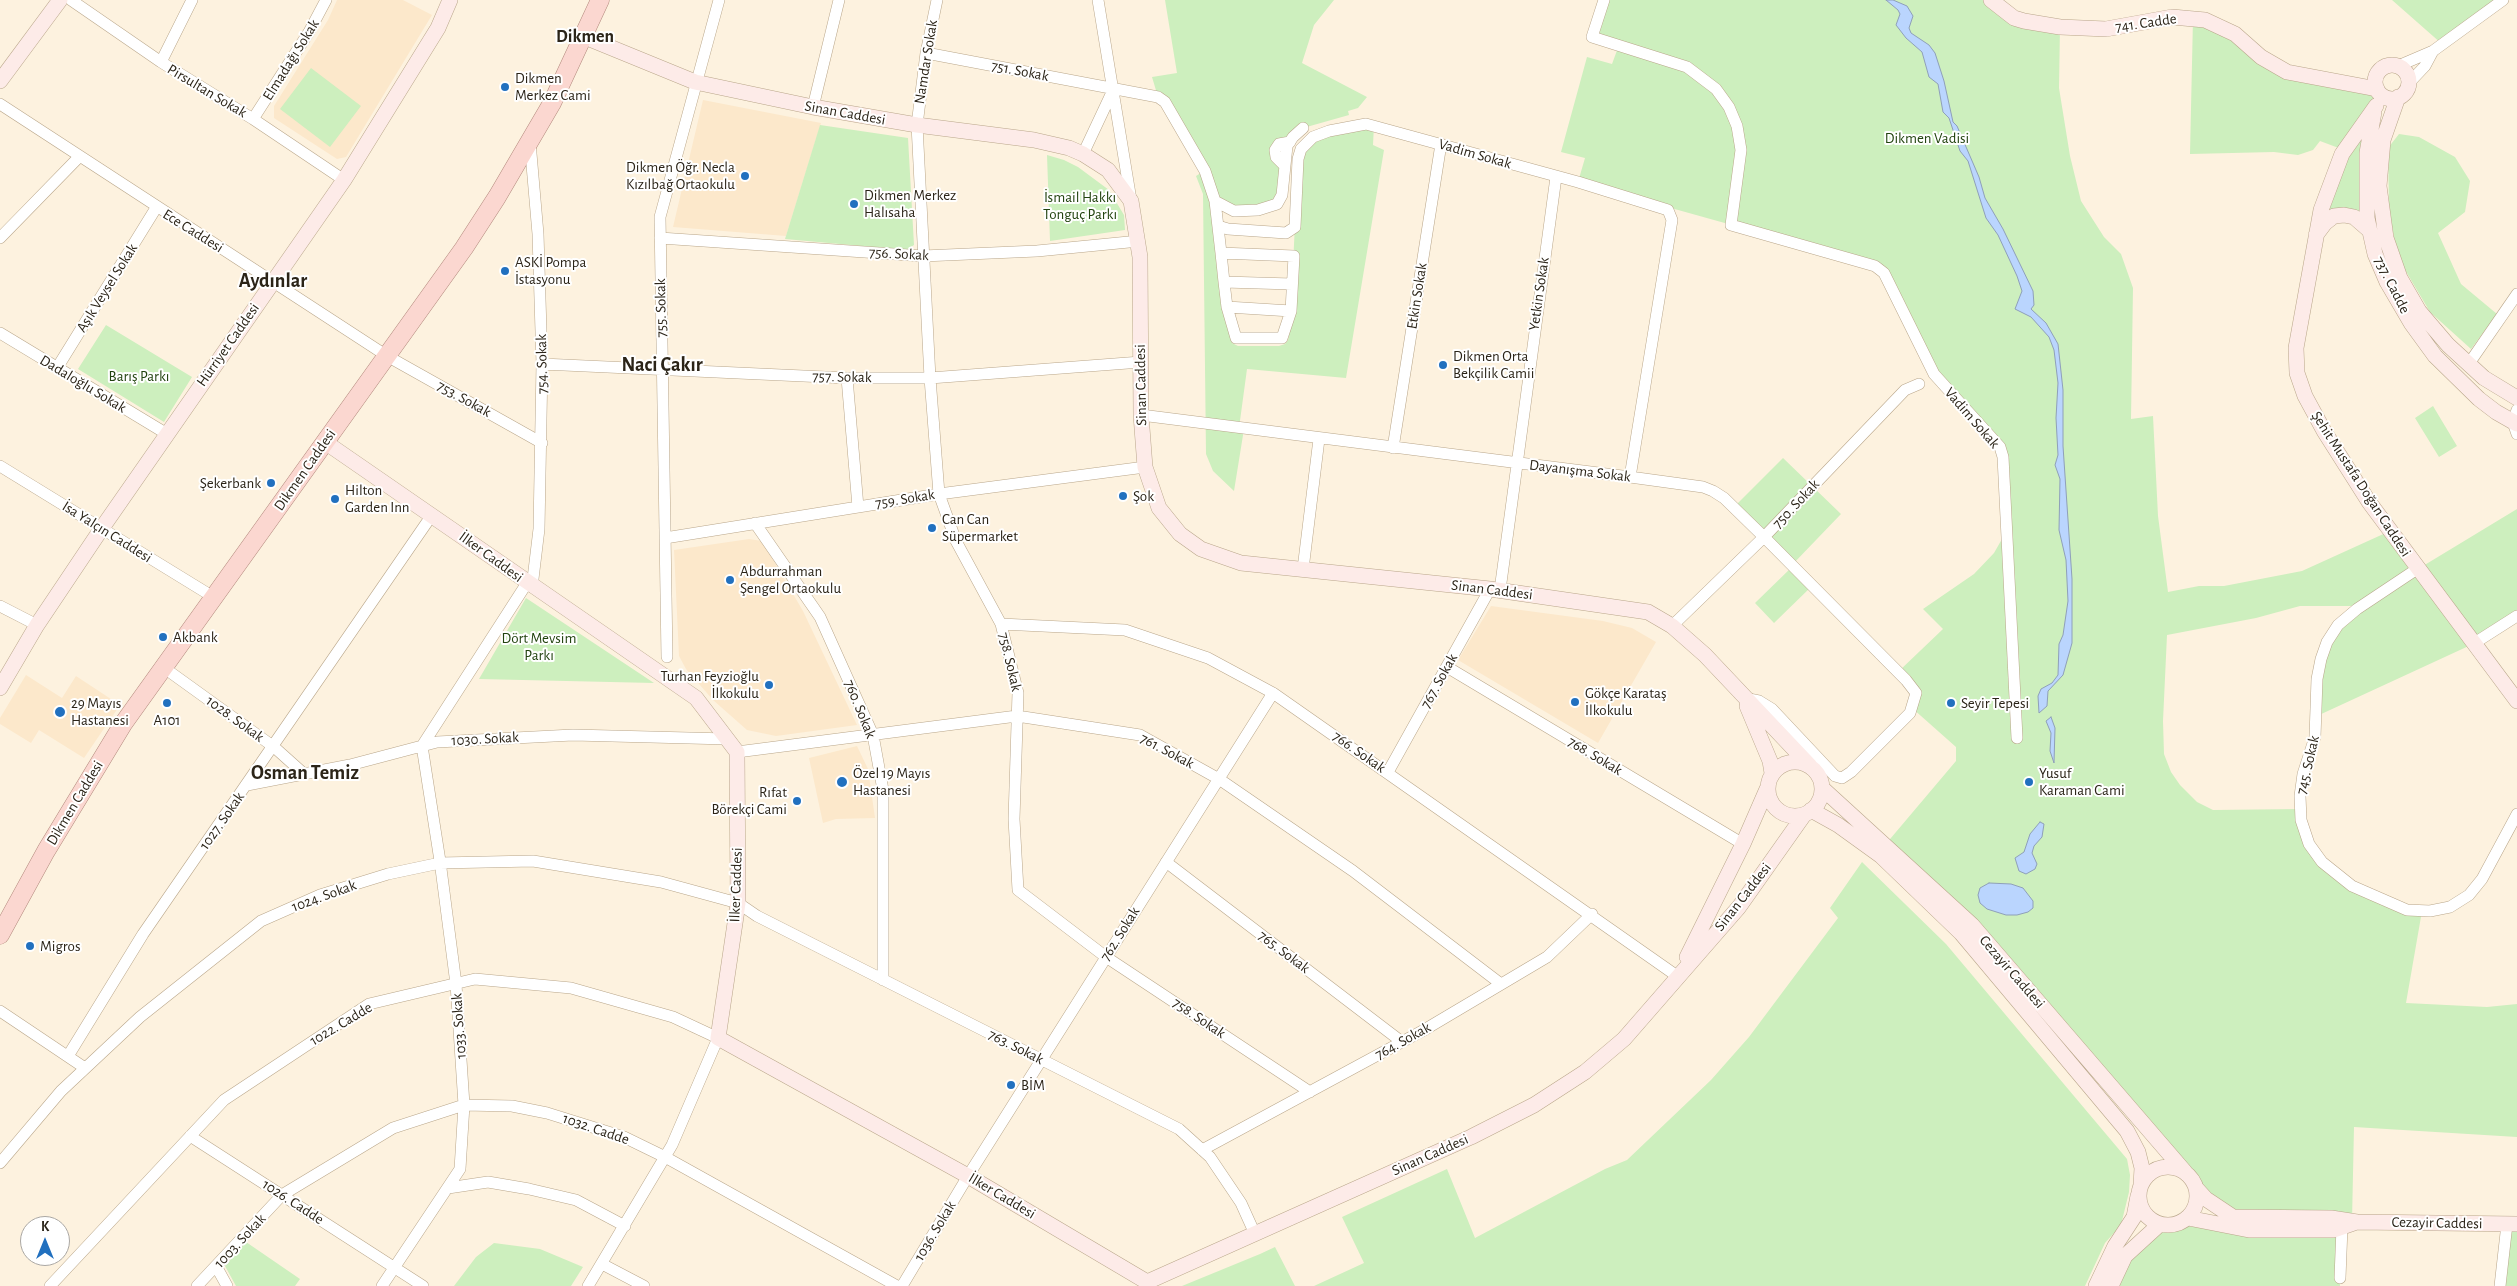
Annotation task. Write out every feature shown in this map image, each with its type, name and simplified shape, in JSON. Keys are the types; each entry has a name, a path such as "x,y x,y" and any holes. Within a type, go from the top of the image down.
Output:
{"main road":[{"path":"0,81 60,0"},
{"name":"Hürriyet Caddesi","path":"0,688 37,625 102,528 344,180 438,28 450,0"},
{"name":"Dikmen Caddesi","path":"0,935 46,851 123,724 464,248 556,95 585,37 600,0"},
{"name":"741. Cadde","path":"1990,0 2004,12 2024,22 2060,27 2106,29 2172,17 2205,20 2235,34 2274,66 2303,76 2322,78 2364,74 2381,69"},
{"name":"Sinan Caddesi","path":"585,37 695,82 812,108 917,125 1034,140 1069,148 1083,154 1108,170 1131,201 1138,241 1142,415 1146,467 1150,485 1165,518 1180,534 1201,549 1241,563 1495,590 1648,612 1672,626 1706,655 1744,698 1810,766"},
{"path":"2381,69 2392,65 2398,66 2406,74 2408,84"},
{"name":"737. Cadde","path":"2381,69 2375,78 2377,96 2369,137 2366,169 2369,230 2387,282 2435,356 2479,399 2496,412 2516,422"},
{"name":"741. Cadde","path":"2322,78 2377,96"},
{"name":"737. Cadde","path":"2408,84 2404,94 2398,97 2387,124 2380,155 2380,204 2386,238 2396,269 2408,294 2430,325 2468,365 2484,378 2517,398"},
{"path":"2377,96 2398,97"},
{"name":"Şehit Mustafa Doğan Caddesi","path":"2377,96 2339,161 2321,210 2296,348 2296,367 2300,385 2324,431 2357,482 2418,569 2517,701"},
{"path":"2315,236 2325,223 2334,216 2354,217 2369,230"},
{"name":"İlker Caddesi","path":"325,442 696,698 738,752 738,903 718,1038 968,1176 1146,1284"},
{"name":"Sinan Caddesi","path":"1744,698 1770,761 1772,773"},
{"path":"1794,761 1810,766 1821,780 1821,797 1808,812 1795,816 1779,811 1769,798 1767,789 1772,773 1786,763 1794,761"},
{"name":"Cezayir Caddesi","path":"1822,788 1961,933 2127,1131 2138,1152 2142,1168 2140,1189"},
{"name":"Sinan Caddesi","path":"1677,976 1743,844 1767,789"},
{"name":"Sinan Caddesi","path":"1146,1284 1471,1136 1534,1105 1585,1072 1624,1039 1739,907 1808,812"},
{"name":"Cezayir Caddesi","path":"1808,812 1838,825 1885,853 1972,925 2185,1172"},
{"path":"2096,1286 2115,1246 2134,1217 2140,1189 2153,1171 2162,1167 2171,1167 2185,1172 2194,1182 2197,1201 2194,1210 2188,1218 2179,1223 2160,1224 2144,1213 2140,1189"},
{"name":"Cezayir Caddesi","path":"2196,1189 2219,1209 2234,1217 2258,1223"},
{"name":"Cezayir Caddesi","path":"2188,1218 2258,1223 2336,1225 2357,1222 2512,1224"},
{"path":"2111,1286 2125,1256 2160,1224"}],"street":[{"name":"Pirsultan Sokak","path":"71,0 161,62 253,119 344,180"},
{"path":"161,62 192,0"},
{"name":"Elmadağı Sokak","path":"253,119 309,32 326,0"},
{"name":"755. Sokak","path":"667,657 660,217 695,82 719,0"},
{"path":"812,108 839,0"},
{"name":"Namdar Sokak","path":"917,125 926,53 937,0"},
{"path":"1098,0 1114,88 1131,201"},
{"name":"Vadim Sokak","path":"1604,0 1592,37 1686,67 1716,89 1729,107 1737,126 1741,150 1731,225 1875,266 1884,272 1934,374 2000,447 2003,457 2017,738"},
{"path":"2398,66 2433,51 2503,0"},
{"path":"2408,84 2425,66 2433,51"},
{"name":"751. Sokak","path":"926,53 1158,97 1164,102 1204,171 1215,201 1227,307 1236,338 1282,338 1291,311"},
{"path":"1083,154 1114,88"},
{"name":"Ece Caddesi","path":"0,104 156,208 273,280 387,356"},
{"name":"Vadim Sokak","path":"1218,226 1228,229 1286,233 1295,227 1298,159 1301,150 1313,137 1329,131 1366,124 1668,210 1672,220 1630,477"},
{"name":"758. Sokak","path":"917,125 930,378 939,494 956,541 1001,624 1018,693 1014,819 1018,890 1106,956 1310,1092"},
{"path":"1215,201 1234,211 1270,208 1277,204 1282,195 1284,165 1276,157 1275,150 1279,144 1290,142 1304,128"},
{"name":"754. Sokak","path":"530,141 538,234 542,364 539,529 530,585"},
{"name":"Etkin Sokak","path":"1392,448 1441,144"},
{"path":"0,238 79,157"},
{"name":"Yetkin Sokak","path":"1495,590 1516,463 1556,177"},
{"name":"Aşık Veysel Sokak","path":"57,368 156,208"},
{"name":"756. Sokak","path":"660,238 923,256 1037,251 1138,241"},
{"path":"1221,253 1294,256 1291,311 1227,307"},
{"path":"1224,282 1292,284"},
{"path":"2468,365 2517,294"},
{"name":"Dadaloğlu Sokak","path":"0,333 166,434"},
{"name":"753. Sokak","path":"387,356 542,443"},
{"name":"757. Sokak","path":"542,364 847,378 930,378 1141,362"},
{"path":"847,378 858,506"},
{"name":"750. Sokak","path":"1672,626 1764,537 1905,390 1919,384"},
{"name":"Dayanışma Sokak","path":"1142,415 1319,439 1630,477 1703,487 1713,491 1724,498 1764,537 1906,680 1916,694 1910,713 1851,772 1842,778 1835,776 1766,704 1744,698"},
{"path":"1303,569 1319,439"},
{"name":"İsa Yalçın Caddesi","path":"0,466 214,598"},
{"name":"759. Sokak","path":"665,538 939,494 1146,467"},
{"name":"1027. Sokak","path":"68,1056 142,934 274,747 432,515"},
{"name":"760. Sokak","path":"755,523 820,617 872,735 883,790 883,980"},
{"name":"745. Sokak","path":"2418,569 2357,609 2338,625 2327,642 2317,679 2316,737 2303,774 2300,796 2301,820 2309,844 2322,862 2352,886 2407,910 2430,911 2450,907 2469,895 2482,879 2517,814"},
{"path":"422,746 530,585"},
{"name":"767. Sokak","path":"1388,772 1447,667 1495,590"},
{"path":"0,606 37,625"},
{"path":"2473,644 2517,616"},
{"name":"766. Sokak","path":"1001,624 1125,630 1208,658 1273,693 1592,914 1677,976"},
{"name":"1028. Sokak","path":"163,667 274,747 304,773"},
{"name":"768. Sokak","path":"1447,667 1743,844"},
{"name":"762. Sokak","path":"968,1176 1273,693"},
{"name":"761. Sokak","path":"738,752 1017,716 1140,735 1219,779 1353,871 1501,984"},
{"name":"1030. Sokak","path":"247,786 350,765 437,742 573,735 728,740"},
{"name":"1033. Sokak","path":"382,1286 396,1268 460,1169 464,1105 456,984 422,746"},
{"name":"1024. Sokak","path":"0,1163 61,1091 140,1017 261,921 320,895 388,874 440,862 533,861 661,882 738,903"},
{"name":"765. Sokak","path":"1166,862 1402,1042"},
{"name":"763. Sokak","path":"738,903 757,916 1179,1129 1210,1157 1241,1203 1256,1234"},
{"name":"764. Sokak","path":"1202,1150 1402,1042 1501,984 1546,956 1592,914"},
{"name":"1022. Cadde","path":"50,1286 224,1100 369,1004 475,980 571,988 673,1017 718,1038"},
{"path":"0,1011 85,1068"},
{"path":"588,1286 665,1157 718,1038"},
{"name":"1032. Cadde","path":"282,1195 393,1128 464,1105 512,1106 547,1113 624,1137 665,1157 897,1286"},
{"name":"1026. Cadde","path":"190,1136 423,1286"},
{"name":"1036. Sokak","path":"902,1286 968,1176"},
{"path":"448,1188 488,1182 529,1189 576,1200 625,1226"},
{"name":"1003. Sokak","path":"197,1286 282,1195"},
{"path":"2500,1286 2512,1224"},
{"path":"2336,1225 2340,1278"},
{"path":"602,1264 644,1286"},
{"path":"216,1266 227,1286"}],"shaded area":[{"path":"337,0 403,0 432,15 346,157 337,159 274,118 274,106 328,20"},
{"name":"Dikmen Öğr. Necla Kızılbağ Ortaokulu","path":"703,100 821,123 786,236 673,227"},
{"path":"749,539 762,541 803,611 857,725 776,736 747,730 713,700 686,669 679,656 674,550"},
{"name":"Gökçe Karataş İlkokulu","path":"1491,606 1603,621 1632,628 1656,642 1598,743 1458,660"},
{"name":"29 Mayıs Hastanesi","path":"26,675 62,698 76,676 120,705 84,758 39,730 31,743 0,724 0,718"},
{"name":"Özel 19 Mayıs Hastanesi","path":"857,746 868,769 875,818 836,819 823,823 809,758"}],"green space":[{"path":"1165,0 1334,0 1314,25 1302,63 1367,97 1358,108 1348,111 1349,115 1303,128 1293,137 1282,195 1258,210 1216,202 1232,343 1238,346 1279,346 1285,344 1288,340 1298,159 1313,137 1374,125 1373,145 1384,150 1346,378 1247,369 1239,428 1244,429 1234,491 1213,471 1206,454 1203,194 1196,176 1204,171 1158,97 1152,77 1177,73"},
{"name":"Dikmen Vadisi","path":"1604,0 1991,0 1997,6 2060,27 2059,88 2070,156 2081,201 2104,237 2121,254 2133,288 2131,419 2153,416 2158,516 2168,592 2199,586 2224,586 2302,571 2390,531 2418,569 2517,509 2517,616 2473,644 2317,716 2321,659 2353,606 2300,606 2256,618 2167,635 2163,721 2164,754 2171,772 2180,785 2197,802 2213,810 2301,809 2309,844 2352,886 2422,911 2406,1003 2487,1007 2517,1004 2517,1137 2354,1127 2352,1221 2233,1217 2197,1189 2188,1174 1885,845 1956,761 1956,747 1912,708 1915,702 1898,672 1943,629 1923,609 1974,574 1994,553 2006,532 2003,457 1947,390 1884,273 1739,227 1578,182 1585,158 1561,152 1587,57 1612,64 1619,45 1592,37"},
{"path":"2392,0 2503,0 2442,44"},
{"path":"2193,18 2261,57 2379,93 2372,120 2361,221 2325,223 2344,150 2320,141 2313,150 2298,155 2274,152 2190,154"},
{"path":"311,68 361,106 330,147 280,109"},
{"name":"Dikmen Merkez Halısaha","path":"820,125 908,138 914,245 906,250 785,239"},
{"path":"2399,134 2419,137 2455,157 2470,181 2465,212 2438,233 2461,284 2497,314 2471,349 2430,312 2398,258 2389,210 2388,148"},
{"name":"İsmail Hakkı Tonguç Parkı","path":"1047,155 1078,167 1109,190 1124,215 1125,230 1050,241"},
{"name":"Barış Parkı","path":"106,325 192,377 164,422 78,369"},
{"path":"2433,406 2457,446 2439,457 2415,418"},
{"path":"1783,458 1841,514 1792,565 1734,507"},
{"path":"1793,566 1812,586 1774,623 1755,603"},
{"name":"Dört Mevsim Parkı","path":"526,598 654,683 479,679"},
{"path":"1862,862 1946,944 2127,1159 2130,1175 2129,1192 2121,1225 2105,1243 2085,1286 1314,1286 1364,1263 1342,1217 1447,1169 1475,1238 1605,1169 1627,1160 1711,1080 1749,1037 1838,918 1830,908"},
{"path":"2507,1224 2517,1224 2517,1286 2500,1286"},
{"path":"2169,1225 2249,1230 2342,1227 2340,1286 2111,1286 2143,1238"},
{"path":"246,1242 300,1279 295,1286 236,1286 225,1266"},
{"path":"494,1243 540,1249 583,1267 571,1286 454,1286 476,1257"},
{"path":"1275,1247 1295,1286 1182,1286 1260,1254"}],"water":[{"path":"1886,0 1893,0 1907,6 1913,16 1909,28 1911,33 1929,45 1935,53 1944,81 1953,122 1957,126 1979,177 1985,198 2003,229 2033,291 2034,305 2031,309 2046,323 2058,344 2063,390 2063,446 2072,579 2072,643 2063,675 2048,691 2047,706 2039,713 2038,696 2041,689 2052,683 2058,675 2059,644 2063,635 2068,601 2066,560 2059,530 2060,479 2055,465 2058,455 2056,418 2058,383 2054,350 2049,337 2031,317 2015,309 2022,291 2017,276 1998,235 1986,218 1968,161 1960,151 1949,118 1943,112 1938,84 1929,77 1922,52 1906,38 1896,25 1900,14 1898,10"},
{"path":"2051,717 2055,728 2054,763 2050,751 2051,733 2046,721"},
{"path":"2040,822 2044,824 2042,837 2034,846 2032,853 2037,864 2035,869 2026,874 2019,871 2015,858 2024,852 2030,834"},
{"path":"1989,883 2011,884 2023,888 2033,901 2033,908 2028,912 2017,915 2006,915 1987,909 1980,903 1978,895 1980,888"}],"place":[{"name":"Dikmen Merkez Cami","path":"505,87"},
{"name":"Dikmen Öğr. Necla Kızılbağ Ortaokulu","path":"745,176"},
{"name":"Dikmen Merkez Halısaha","path":"854,204"},
{"name":"ASKİ Pompa İstasyonu","path":"505,271"},
{"name":"Dikmen Orta Bekçilik Camii","path":"1443,365"},
{"name":"Şekerbank","path":"271,483"},
{"name":"Şok","path":"1123,496"},
{"name":"Hilton Garden Inn","path":"335,499"},
{"name":"Can Can Süpermarket","path":"932,528"},
{"name":"Abdurrahman Şengel Ortaokulu","path":"730,580"},
{"name":"Akbank","path":"163,637"},
{"name":"Turhan Feyzioğlu İlkokulu","path":"769,685"},
{"name":"Gökçe Karataş İlkokulu","path":"1575,702"},
{"name":"A101","path":"167,703"},
{"name":"Seyir Tepesi","path":"1951,703"},
{"name":"29 Mayıs Hastanesi","path":"60,712"},
{"name":"Özel 19 Mayıs Hastanesi","path":"842,782"},
{"name":"Yusuf Karaman Cami","path":"2029,782"},
{"name":"Rıfat Börekçi Cami","path":"797,801"},
{"name":"Migros","path":"30,946"},
{"name":"BİM","path":"1011,1085"}],"district":[{"name":"Dikmen","path":"585,37"},
{"name":"Aydınlar","path":"273,281"},
{"name":"Naci Çakır","path":"662,365"},
{"name":"Osman Temiz","path":"305,773"}]}
